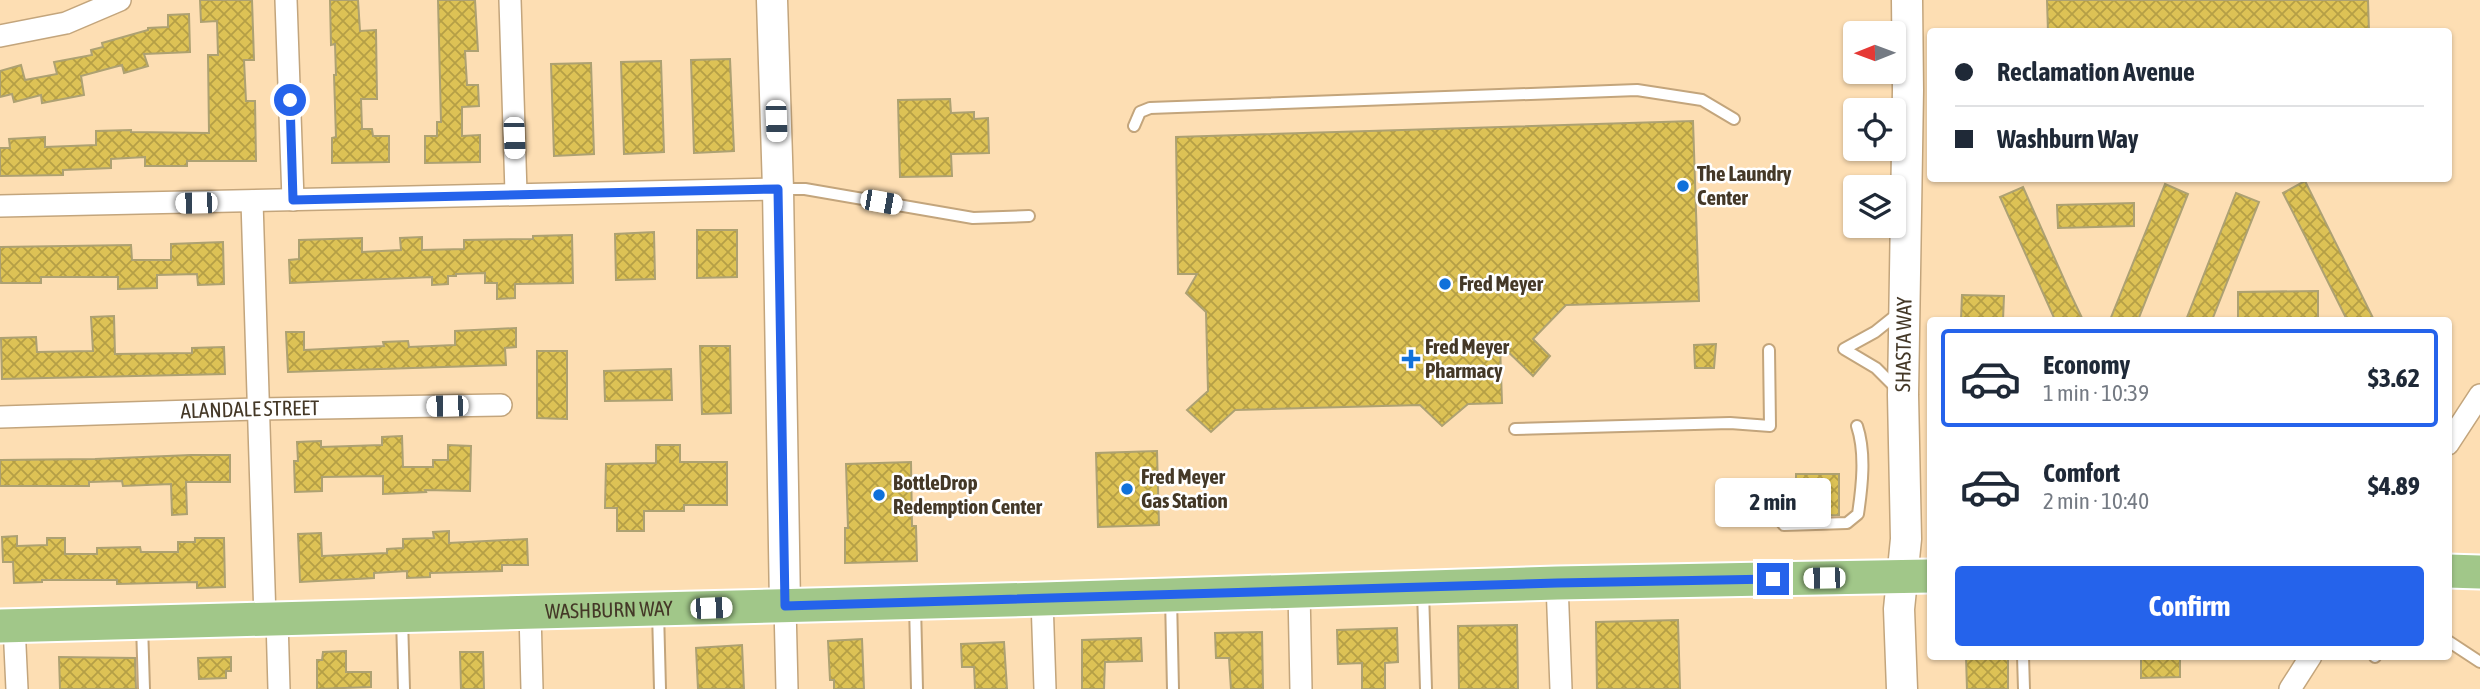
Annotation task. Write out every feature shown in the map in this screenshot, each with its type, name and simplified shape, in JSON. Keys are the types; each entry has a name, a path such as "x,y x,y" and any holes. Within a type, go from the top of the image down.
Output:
{"main road":[{"path":"772,0 785,606"},
{"name":"SHASTA WAY","path":"1902,689 1899,609 1917,576 1906,539 1903,395 1907,0"},
{"path":"2452,571 2480,572"},
{"name":"WASHBURN WAY","path":"7,626 915,603 1557,583 1917,576"}],"street":[{"path":"0,36 66,23 120,0"},
{"path":"286,0 293,200"},
{"path":"510,0 516,193"},
{"path":"0,206 778,189"},
{"path":"252,201 259,408 271,619 279,689"},
{"path":"2452,438 2480,395"},
{"name":"ALANDALE STREET","path":"0,416 259,408 501,405"},
{"path":"1557,583 1560,689"},
{"path":"1299,590 1301,689"},
{"path":"1042,599 1045,689"},
{"path":"785,606 788,689"},
{"path":"530,612 532,689"},
{"path":"7,626 17,689"},
{"path":"2290,689 2308,660"}],"lane":[{"path":"1134,126 1140,112 1150,108 1637,90 1702,100 1734,119"},
{"path":"778,189 805,188 973,218 1029,216"},
{"path":"1903,395 1876,368 1844,349 1875,332 1905,308"},
{"path":"1516,429 1730,423 1770,426 1769,351"},
{"path":"1772,501 1775,514 1784,525 1847,523 1858,514 1861,495 1861,439 1857,426"},
{"path":"1423,588 1426,689"},
{"path":"1170,595 1173,689"},
{"path":"915,603 917,689"},
{"path":"658,609 660,689"},
{"path":"402,616 404,689"},
{"path":"142,622 144,689"},
{"path":"2452,644 2480,662"},
{"path":"2023,660 2024,689"}],"building":[{"path":"200,0 252,0 254,60 244,60 246,101 255,101 256,161 187,161 187,166 145,166 145,157 111,159 111,168 63,170 63,175 0,176 0,148 10,148 9,139 45,137 45,147 96,145 96,131 209,133 208,55 218,55 217,21 201,22"},
{"path":"330,0 358,0 360,31 376,30 377,99 361,99 362,129 372,129 373,136 389,136 389,162 332,163 332,138 336,137 336,75 335,44 331,45"},
{"path":"438,0 475,0 478,51 465,51 467,85 478,85 479,106 462,107 462,136 480,135 480,162 425,163 425,136 437,136 437,122 441,122"},
{"path":"2047,0 2368,0 2369,28 2048,28"},
{"path":"189,14 190,52 144,54 148,66 124,73 122,65 81,76 84,95 42,103 41,95 14,102 12,94 0,97 0,71 21,65 25,80 57,74 54,62 92,55 91,50 103,47 102,43 148,28 168,27 168,15"},
{"path":"730,59 734,151 694,153 691,60"},
{"path":"661,61 664,152 624,154 621,62"},
{"path":"591,63 594,154 554,156 551,64"},
{"path":"950,99 951,113 974,112 974,119 988,118 989,153 951,154 952,176 900,177 898,100"},
{"name":"Fred Meyer","path":"1693,121 1699,301 1566,305 1533,339 1550,356 1533,376 1500,344 1502,403 1468,404 1442,426 1420,405 1235,410 1211,432 1187,410 1208,391 1206,312 1186,293 1197,274 1178,274 1176,137"},
{"path":"2305,182 2373,317 2345,317 2283,193"},
{"path":"2165,184 2188,194 2139,317 2111,317"},
{"path":"2023,187 2082,317 2054,317 2000,197"},
{"path":"2236,193 2259,202 2213,317 2187,317"},
{"path":"2134,203 2134,226 2058,228 2057,205"},
{"path":"697,230 737,230 737,277 697,278"},
{"path":"654,232 655,279 616,280 615,234"},
{"path":"572,235 573,283 515,284 515,298 497,299 497,283 485,283 485,273 456,274 448,276 448,284 432,285 432,277 290,283 289,260 299,259 299,240 362,238 362,252 401,250 400,238 422,237 422,250 464,249 464,240 533,239 533,236"},
{"path":"223,242 224,284 198,285 197,274 157,275 157,288 118,289 118,277 41,277 41,283 1,283 0,247 131,245 132,260 171,260 171,244"},
{"path":"2318,291 2318,317 2238,317 2238,292"},
{"path":"1962,295 2004,296 2003,317 1961,317"},
{"path":"114,316 115,354 192,353 192,348 224,347 225,374 2,379 1,338 36,337 37,352 93,351 91,317"},
{"path":"516,328 516,347 505,348 506,365 288,372 286,332 304,332 304,350 384,346 383,342 408,341 409,347 455,345 455,331"},
{"path":"1716,344 1714,368 1695,368 1694,345"},
{"path":"700,346 730,346 731,413 702,414"},
{"path":"537,351 567,351 567,419 537,418"},
{"path":"671,369 672,400 605,401 604,371"},
{"path":"402,436 403,467 433,467 433,460 448,460 448,445 471,446 470,491 425,490 426,492 383,494 383,476 322,477 322,491 295,492 294,461 298,461 297,442 321,441 321,447 382,445 382,437"},
{"path":"656,445 680,445 680,462 727,462 727,505 684,505 684,511 644,511 644,531 617,531 617,508 605,508 606,464 656,463"},
{"path":"1157,451 1159,525 1098,527 1096,453"},
{"path":"230,455 230,482 186,482 187,514 172,515 171,484 123,486 122,481 89,482 89,486 0,486 0,460"},
{"name":"BottleDrop Redemption Center","path":"911,462 912,526 916,526 917,561 845,563 845,528 848,528 846,464"},
{"path":"1796,474 1839,474 1839,515 1791,517 1791,506 1796,506"},
{"path":"449,531 449,543 527,539 528,565 502,565 502,571 430,573 430,577 407,578 407,571 374,573 374,578 300,582 298,534 321,533 322,556 387,553 387,549 403,548 403,539 434,538 433,532"},
{"path":"17,536 17,546 47,545 47,538 65,538 65,554 97,554 97,548 140,547 141,552 178,552 178,542 195,542 195,538 224,538 225,587 197,588 197,582 117,584 117,580 42,580 14,583 13,562 3,562 2,537"},
{"path":"1678,620 1680,689 1597,689 1596,622"},
{"path":"1517,625 1518,689 1459,689 1458,626"},
{"path":"1397,628 1398,662 1385,663 1385,689 1362,689 1362,663 1338,664 1337,630"},
{"path":"1262,632 1263,689 1231,689 1229,658 1216,658 1215,633"},
{"path":"1141,638 1142,661 1105,662 1104,689 1082,689 1082,640"},
{"path":"862,639 864,689 834,689 834,680 830,680 828,641"},
{"path":"1004,642 1007,689 975,689 974,667 962,667 961,644"},
{"path":"742,645 744,689 698,689 696,648"},
{"path":"346,651 346,672 371,672 371,687 317,689 317,660 322,660 323,652"},
{"path":"460,652 483,652 484,689 461,689"},
{"path":"59,657 135,658 136,689 60,689"},
{"path":"231,657 231,671 226,671 226,678 199,679 198,658"},
{"path":"1966,660 2008,660 2008,689 1967,689"},
{"path":"2141,660 2180,660 2180,677 2141,678"}],"place":[{"name":"The Laundry Center","path":"1683,186"},
{"name":"Fred Meyer","path":"1445,284"},
{"name":"Fred Meyer Pharmacy","path":"1411,359"},
{"name":"Fred Meyer Gas Station","path":"1127,489"},
{"name":"BottleDrop Redemption Center","path":"879,495"}],"route":[{"path":"290,100 293,200 778,189 785,606 1773,579"}]}
